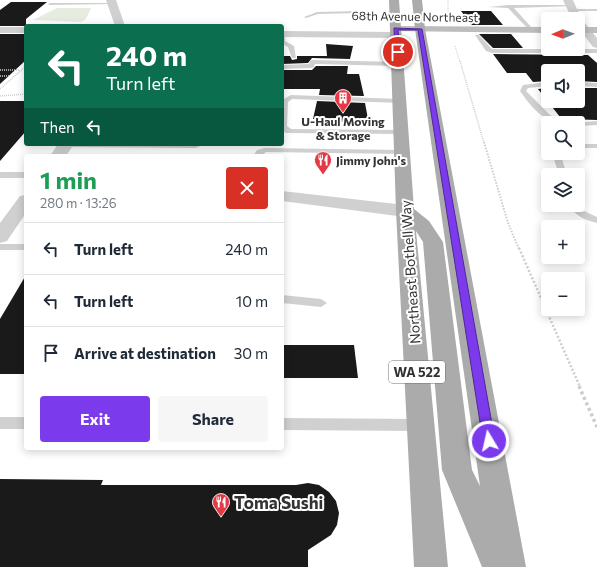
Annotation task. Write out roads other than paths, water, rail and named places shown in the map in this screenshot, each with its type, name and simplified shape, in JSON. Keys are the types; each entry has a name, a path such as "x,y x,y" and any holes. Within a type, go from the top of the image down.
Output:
{"main road":[{"name":"Northeast Bothell Way","path":"394,0 405,211 431,567"},
{"path":"417,0 509,567"},
{"name":"68th Avenue Northeast","path":"396,32 541,30"},
{"name":"68th Avenue Northeast","path":"421,32 477,36 541,36"},
{"path":"405,211 422,225 433,242 457,470 500,567"}],"street":[{"path":"112,2 119,24"},
{"name":"68th Avenue Northeast","path":"284,28 396,32"},
{"path":"0,30 24,30"},
{"name":"68th Avenue Northeast","path":"284,34 396,32"},
{"path":"587,33 597,45"},
{"path":"284,196 405,211"},
{"path":"0,237 24,203"}],"lane":[{"path":"50,4 112,2"},
{"path":"490,6 570,5 597,10"},
{"path":"509,6 531,30"},
{"path":"306,17 317,13 359,12"},
{"path":"477,36 488,50 492,51 597,51"},
{"path":"284,43 291,46 294,57"},
{"path":"284,67 312,66 312,62 398,64"},
{"path":"585,84 597,85"},
{"path":"541,85 525,86 523,91 539,111 546,116"},
{"path":"284,114 285,101 290,97 400,101"},
{"path":"585,124 597,123"},
{"path":"284,128 289,131 401,132"},
{"path":"585,146 597,146"},
{"path":"258,154 264,150 402,152"},
{"path":"0,175 24,175"},
{"path":"580,212 597,220"},
{"path":"0,247 24,247"},
{"path":"284,299 321,303"},
{"path":"0,423 24,423"},
{"path":"284,424 421,425"}],"place":[{"name":"U-Haul Moving & Storage","path":"343,113"},
{"name":"Jimmy John's","path":"323,175"},
{"name":"Toma Sushi","path":"221,517"}]}
